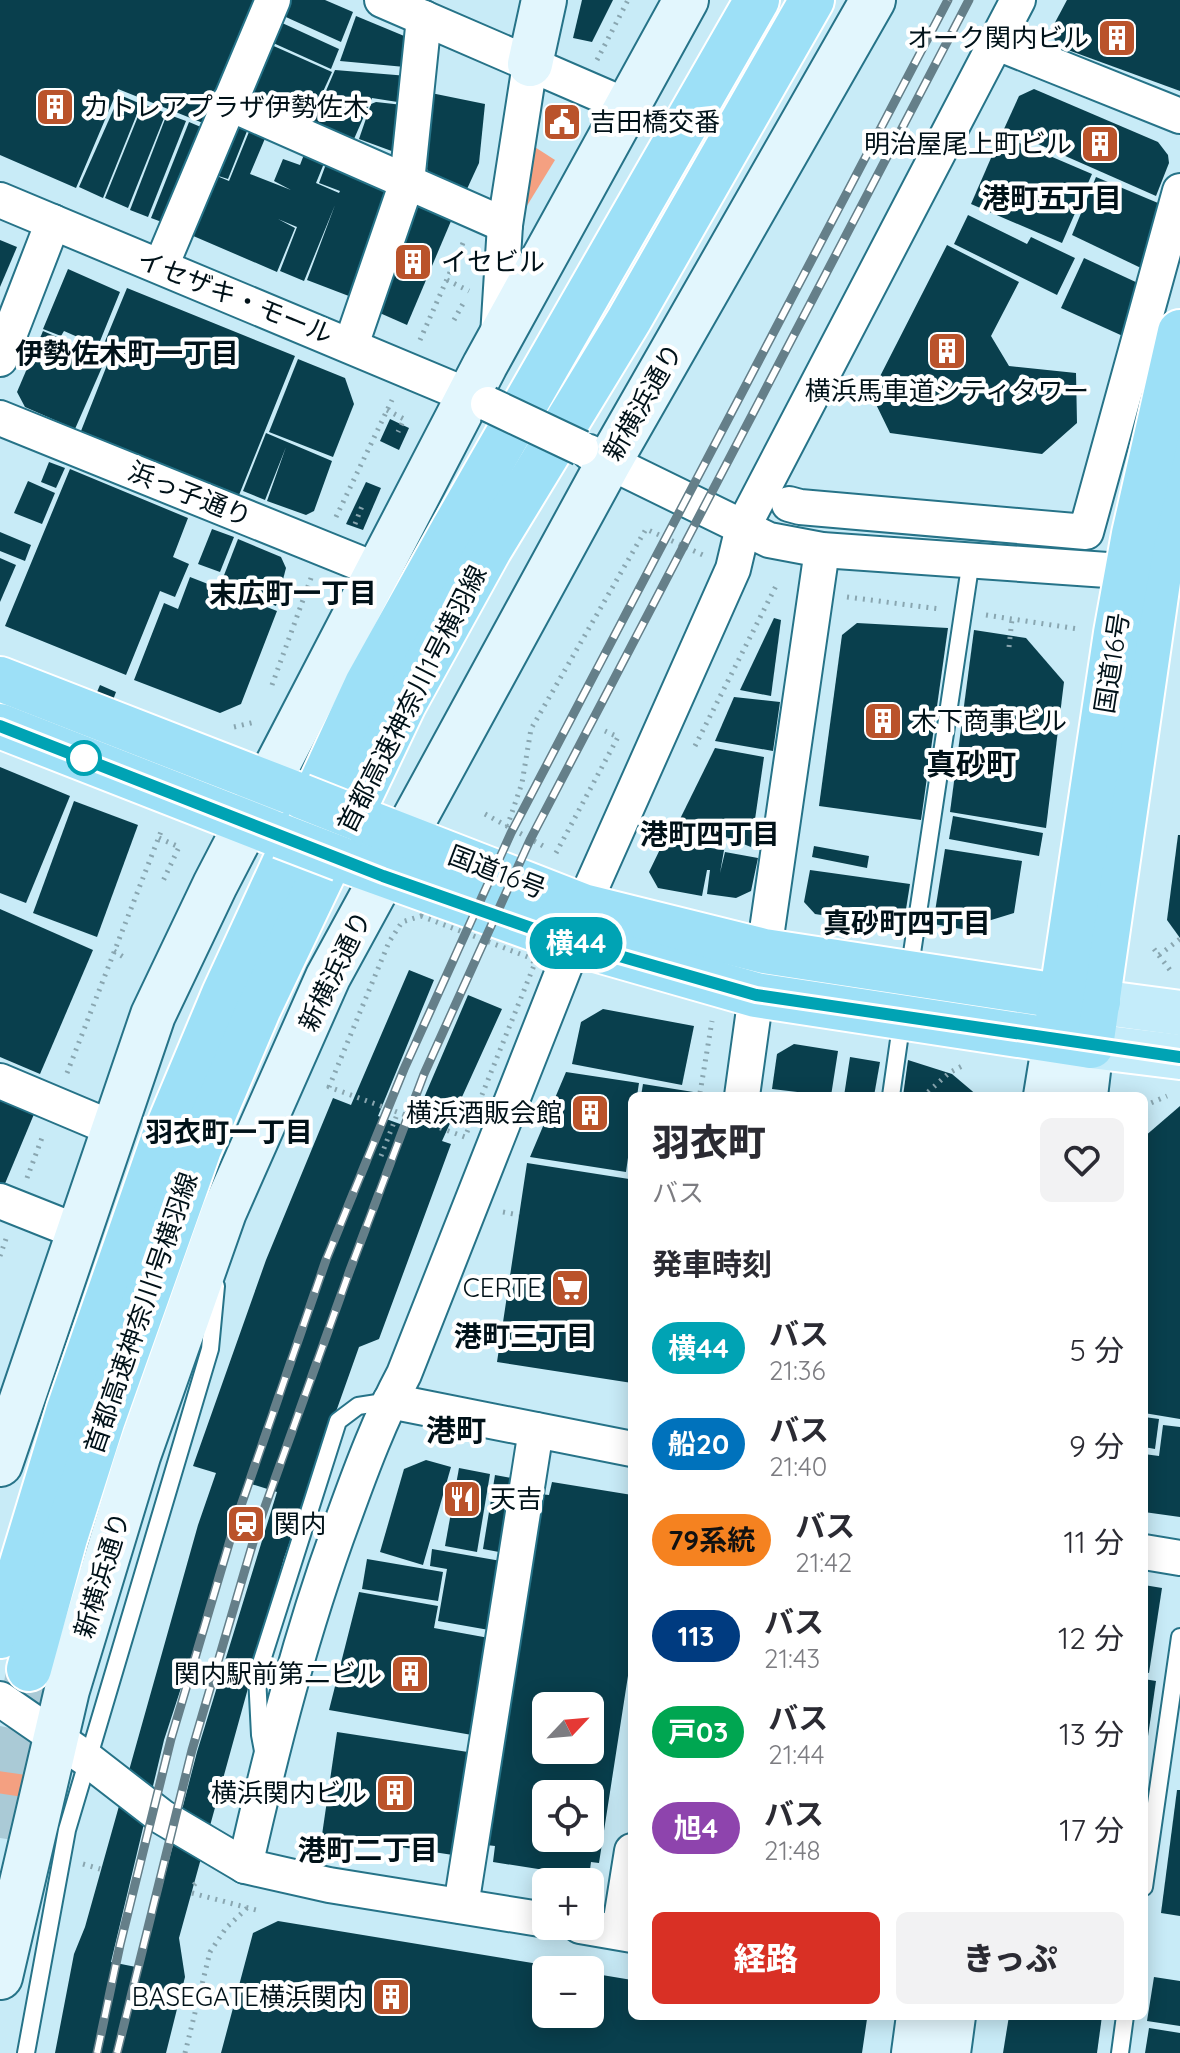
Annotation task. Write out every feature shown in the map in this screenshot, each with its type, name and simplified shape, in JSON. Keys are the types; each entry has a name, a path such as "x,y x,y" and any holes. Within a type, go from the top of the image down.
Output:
{"highway":[{"name":"首都高速神奈川1号横羽線","path":"0,1636 69,1409 164,1137 224,994 367,684 757,0"},
{"name":"首都高速神奈川1号横羽線","path":"15,1684 102,1422 199,1149 259,1008 404,704 450,620 629,320 812,0"},
{"name":"国道16号","path":"1155,574 1180,332"},
{"name":"国道16号","path":"0,679 405,837 578,924 756,995 1073,1043 1180,447"},
{"name":"国道16号","path":"0,726 383,876 578,924 1080,999"}],"main road":[{"path":"1080,999 1180,1013"},
{"path":"1073,1043 1175,1077"}],"street":[{"path":"161,266 273,0"},
{"path":"382,0 426,9 530,64 627,106"},
{"path":"498,340 505,225 530,64 544,0"},
{"path":"0,1464 6,1420 78,1232 153,1015 264,829 379,571 479,399 498,340 686,0"},
{"name":"新横浜通り","path":"0,1977 71,1749 67,1690 138,1456 224,1212 328,977 405,837 595,455 873,0"},
{"path":"245,1866 287,1690 327,1563 390,1401 409,1361 578,924 733,569 743,527 1018,0"},
{"path":"351,345 407,182 426,9"},
{"path":"995,42 1180,116"},
{"path":"226,110 407,182 505,225"},
{"path":"789,504 1086,532 1180,191"},
{"name":"イセザキ・モール","path":"0,200 479,399 769,540 822,550 1155,574"},
{"path":"0,359 53,222"},
{"name":"浜っ子通り","path":"0,418 379,571"},
{"path":"764,951 822,550"},
{"path":"743,1092 756,995"},
{"path":"1048,1092 1073,1043"},
{"path":"1073,1043 1084,1092"},
{"path":"0,1081 114,1129"},
{"path":"8,1204 78,1232"},
{"path":"390,1401 628,1448"},
{"path":"461,1906 536,1430"},
{"path":"1148,1553 1180,1558"},
{"path":"15,1684 71,1749 162,1817 245,1866 329,1885 532,1918"},
{"path":"604,1930 625,1934 628,1898"},
{"path":"914,2053 918,2020"},
{"path":"948,2053 952,2020"}],"lane":[{"path":"909,973 971,560"},
{"path":"892,1092 903,1017"},
{"path":"1148,1859 1180,1637"},
{"path":"26,2053 67,1830 71,1749"},
{"path":"1120,2053 1124,2020"}],"path":[{"path":"447,280 470,292 454,320"},
{"path":"387,410 404,419 398,432"},
{"path":"507,827 522,783 531,729 646,529"},
{"path":"688,758 778,582"},
{"path":"1009,647 1012,619"},
{"path":"556,853 618,737 605,731"},
{"path":"485,814 567,859"},
{"path":"0,1256 8,1204 54,1104 163,827"},
{"path":"159,838 179,847 163,881"},
{"path":"402,922 389,942 329,1087 465,1137"},
{"path":"1180,939 1156,952 1180,980"},
{"path":"114,951 125,958"},
{"path":"700,1092 714,1012"},
{"path":"928,1092 949,1073 973,1060"},
{"path":"1148,1104 1160,1097 1175,1077"},
{"path":"381,1156 398,1112"},
{"path":"82,1864 100,1869"},
{"path":"194,1885 199,1879"},
{"path":"192,1893 260,1911"},
{"path":"185,2053 210,1952 226,1928 247,1908"}],"shaded area":[{"path":"527,142 555,160 525,209"},
{"path":"0,1727 30,1758 20,1808 0,1796"}],"building":[{"name":"カトレアプラザ伊勢佐木","path":"0,0 261,0 208,125 118,89 76,188 0,155"},
{"path":"282,0 325,0 353,12 341,42 277,13"},
{"path":"582,0 613,0 592,42 573,38"},
{"name":"オーク関内ビル","path":"1067,0 1180,0 1180,91 1057,46 1051,30"},
{"path":"356,16 409,38 405,67 340,61"},
{"path":"280,22 339,49 331,69 271,42"},
{"path":"267,43 332,72 310,120 246,91"},
{"path":"335,70 408,76 404,103 372,98 354,139 313,121"},
{"name":"明治屋尾上町ビル","path":"1034,89 1158,142 1168,155 1169,163 1156,196 1004,129 1019,96"},
{"path":"431,93 485,104 479,163 467,189 431,177 427,169"},
{"path":"120,95 141,104 103,198 79,187"},
{"path":"143,104 166,113 128,208 105,198"},
{"path":"371,104 403,105 397,153 359,139"},
{"name":"吉田橋交番","path":"561,105 577,114 564,138 547,129"},
{"path":"167,114 186,121 148,217 130,210"},
{"path":"229,119 251,121 228,179 212,174 229,181 253,122 269,129 250,174 291,190 274,181 283,159 300,165 308,144 327,156 316,183 339,193 319,183 329,156 397,182 354,298 307,280 335,205 304,281 280,271 297,227 278,219 295,228 277,272 184,232"},
{"path":"189,122 208,130 170,225 151,218"},
{"path":"1001,135 1092,174 1062,243 971,204"},
{"path":"1096,177 1158,203 1141,268 1072,235"},
{"name":"イセビル","path":"420,199 454,214 407,325 373,310"},
{"path":"968,215 1027,244 1031,237 1075,258 1057,295 954,244"},
{"path":"0,240 17,247 0,287"},
{"name":"横浜馬車道シティタワー","path":"947,245 1019,282 991,336 1009,366 1076,373 1077,423 1042,454 890,433 871,394"},
{"path":"1084,258 1140,284 1125,337 1061,308"},
{"path":"68,269 120,292 98,346 64,331 61,336 43,329"},
{"path":"127,288 295,356 239,495 81,431 111,355 101,351"},
{"path":"43,331 106,358 75,429 25,407 17,392"},
{"path":"298,359 345,378 354,404 333,457 269,432"},
{"path":"390,419 409,428 399,450 380,441"},
{"path":"266,433 332,461 314,511 306,515 267,501 286,447 265,500 243,491"},
{"path":"49,462 65,468 56,488 41,482"},
{"path":"70,469 188,518 173,557 189,564 175,597 160,591 126,675 5,626"},
{"path":"28,481 55,493 42,524 14,513"},
{"path":"366,482 381,488 363,530 346,524"},
{"path":"212,529 234,537 220,572 198,564"},
{"path":"0,532 31,545 25,561 0,551"},
{"path":"238,539 281,557 286,568 276,606 221,583"},
{"path":"0,558 16,565 0,602"},
{"path":"190,577 277,611 241,704 220,713 134,680 164,603 178,609"},
{"path":"774,618 781,620 771,696 740,690"},
{"name":"木下商事ビル","path":"857,623 948,628 921,820 819,806 842,635"},
{"path":"974,630 1026,638 1064,682 1046,828 950,812"},
{"path":"100,685 116,692 113,700 97,692"},
{"path":"734,697 780,702 773,751 715,741"},
{"path":"715,748 764,757 751,847 680,819"},
{"path":"0,767 70,796 26,903 0,893"},
{"path":"74,801 138,825 97,937 33,913"},
{"path":"953,816 1043,833 1039,856 949,839"},
{"path":"1180,835 1180,938 1167,920"},
{"path":"664,841 724,850 720,873 725,852 758,858 751,891 736,898 707,894 710,870 707,870 702,896 658,888 649,872"},
{"path":"814,846 869,856 867,868 812,857"},
{"path":"945,849 1022,861 1014,913 962,929 933,924"},
{"path":"810,870 910,884 903,928 815,914 804,902"},
{"path":"0,909 93,950 40,1074 0,1057"},
{"path":"409,970 434,980 378,1116 411,1128 468,995 502,1009 442,1141 451,1144 379,1339 359,1347 284,1558 179,1938 185,1977 166,2053 55,2053 74,1954 85,1927 198,1525 216,1473 193,1466 266,1260 333,1098 351,1105","holes":["248,1483 277,1492 197,1752 141,1968 111,1962 164,1740"]},
{"path":"603,1009 694,1026 682,1085 572,1064 581,1022"},
{"path":"794,1044 838,1051 832,1092 772,1089 777,1054"},
{"path":"850,1057 880,1062 875,1092 845,1092"},
{"path":"908,1060 952,1074 973,1092 904,1092"},
{"name":"横浜酒販会館","path":"566,1072 639,1083 638,1092 628,1092 626,1172 530,1157"},
{"path":"643,1084 693,1092 642,1092"},
{"path":"0,1091 37,1107 4,1186 0,1184"},
{"path":"1180,1106 1180,1419 1148,1414 1148,1134"},
{"name":"CERTE","path":"527,1163 628,1179 628,1382 497,1362"},
{"path":"1148,1418 1159,1419 1155,1449 1148,1448"},
{"path":"1163,1425 1180,1427 1180,1517 1148,1513 1148,1455 1159,1456"},
{"path":"426,1460 451,1467 423,1565 380,1552 404,1469"},
{"path":"459,1468 490,1474 477,1552 445,1546"},
{"path":"495,1475 512,1478 499,1552 483,1549"},
{"path":"552,1482 628,1494 628,1676 604,1831 604,1780 532,1780 532,1852 601,1852 599,1863 591,1862 590,1868 532,1868 493,1862 495,1846 486,1845 540,1494 549,1495"},
{"path":"432,1549 501,1561 489,1630 438,1621 447,1569 430,1566"},
{"path":"367,1559 443,1572 438,1601 362,1589"},
{"path":"1148,1586 1162,1588 1148,1673"},
{"name":"関内駅前第二ビル","path":"359,1592 438,1606 434,1628 489,1638 472,1735 329,1710"},
{"path":"1148,1680 1156,1681 1148,1736"},
{"name":"横浜関内ビル","path":"337,1732 468,1752 453,1855 322,1835"},
{"path":"1177,1790 1180,1790 1180,1916 1161,1913"},
{"name":"BASEGATE横浜関内","path":"278,1921 532,1963 532,2028 604,2028 604,1975 628,1979 628,2020 867,2020 862,2053 221,2053 253,1933"},
{"path":"1154,1977 1180,1981 1180,2026 1147,2021"},
{"path":"1008,2020 1101,2020 1097,2053 1003,2053"},
{"path":"1149,2028 1180,2033 1180,2053 1145,2053"}],"tunnel":[{"path":"0,1838 29,1669"}],"railway":[{"path":"97,2053 171,1739 236,1520 326,1260 404,1069 511,833 948,0"},
{"path":"117,2053 192,1750 257,1529 424,1074 530,840 969,0"}],"bus line":[{"name":"横44","path":"0,726 383,876 574,943 756,995 1180,1057"}],"place":[{"name":"オーク関内ビル","path":"1117,38"},
{"name":"カトレアプラザ伊勢佐木","path":"55,107"},
{"name":"吉田橋交番","path":"562,122"},
{"name":"明治屋尾上町ビル","path":"1100,144"},
{"name":"イセビル","path":"413,262"},
{"name":"横浜馬車道シティタワー","path":"947,351"},
{"name":"木下商事ビル","path":"883,721"},
{"name":"横浜酒販会館","path":"590,1113"},
{"name":"CERTE","path":"570,1288"},
{"name":"天吉","path":"462,1499"},
{"name":"関内","path":"246,1524"},
{"name":"関内駅前第二ビル","path":"410,1674"},
{"name":"横浜関内ビル","path":"395,1793"},
{"name":"BASEGATE横浜関内","path":"391,1997"}],"district":[{"name":"港町五丁目","path":"1052,198"},
{"name":"伊勢佐木町一丁目","path":"127,353"},
{"name":"末広町一丁目","path":"293,593"},
{"name":"真砂町","path":"971,765"},
{"name":"港町四丁目","path":"710,834"},
{"name":"真砂町四丁目","path":"907,923"},
{"name":"羽衣町一丁目","path":"229,1132"},
{"name":"港町三丁目","path":"524,1336"},
{"name":"港町","path":"456,1431"},
{"name":"港町二丁目","path":"368,1850"}]}
